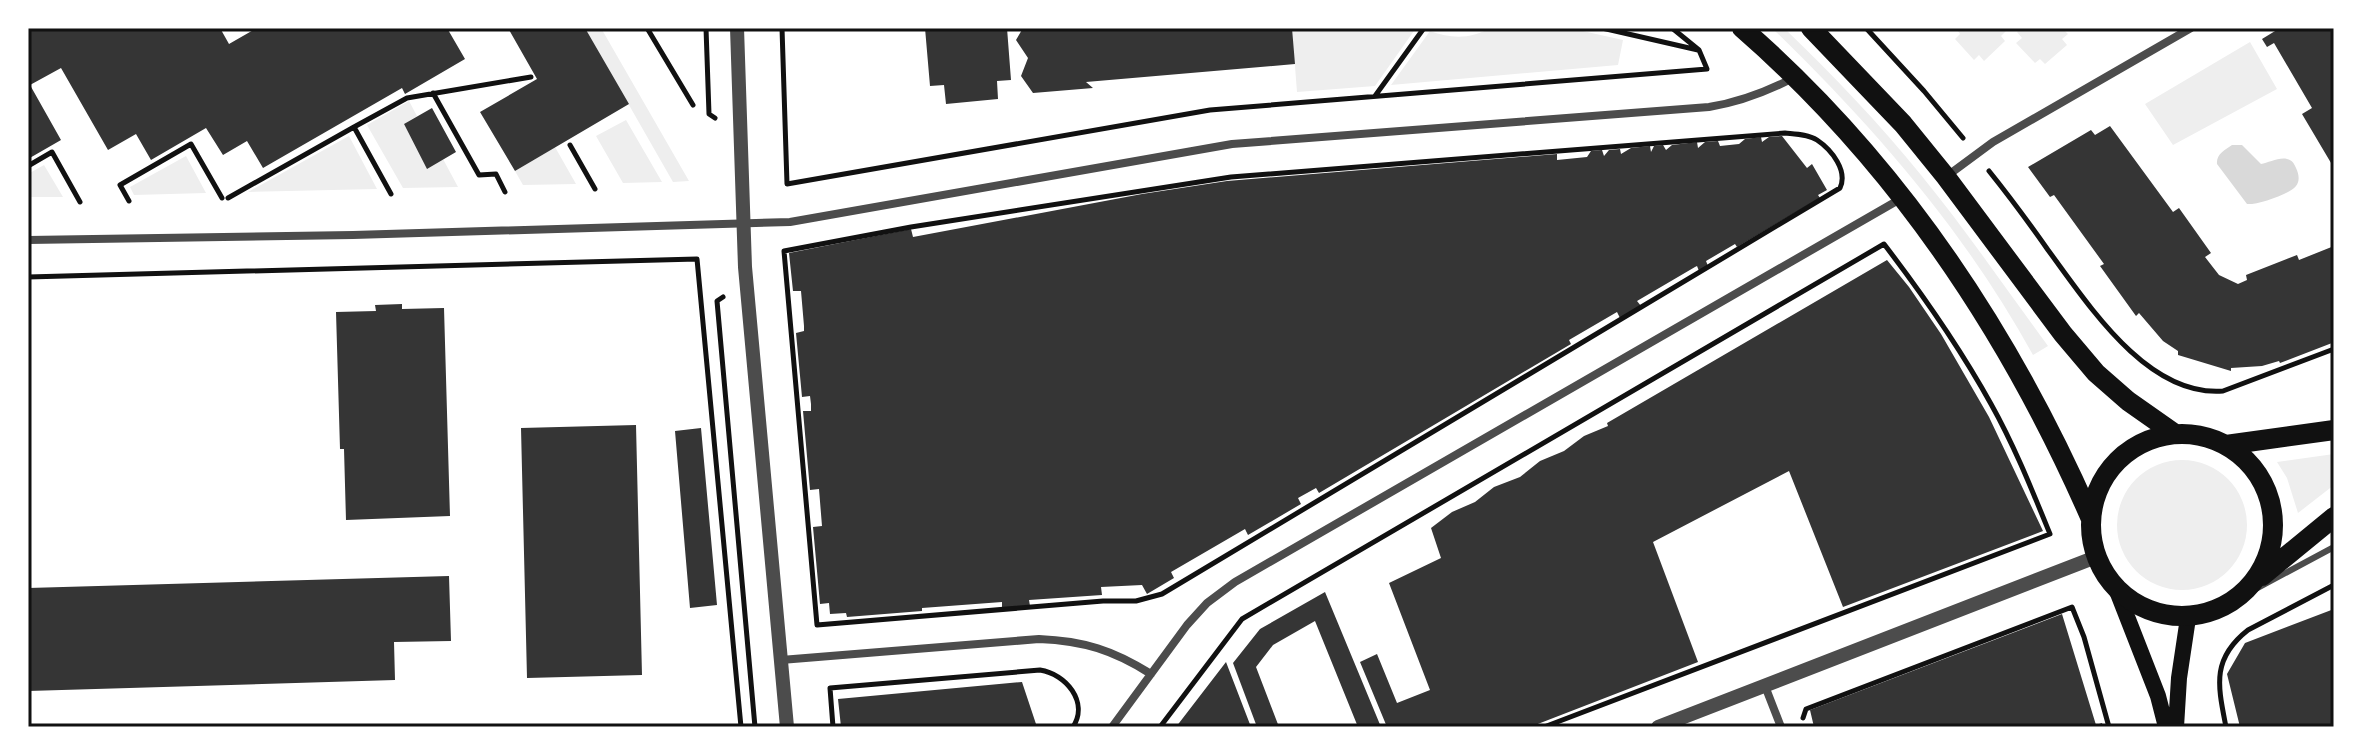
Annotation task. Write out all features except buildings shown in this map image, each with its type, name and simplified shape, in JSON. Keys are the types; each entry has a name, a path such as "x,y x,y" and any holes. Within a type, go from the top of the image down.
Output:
{"main road":[{"path":"1742,28 1794,77 1866,153 1962,277 2010,354 2058,445 2091,519"},
{"path":"1811,28 1894,113 2090,366 2128,401 2175,434"},
{"path":"2226,445 2334,430"},
{"path":"2166,727 2158,696 2117,591 2096,557 2091,539 2096,493 2109,470 2127,452 2150,439 2175,434 2202,435 2226,445 2247,460 2263,481 2272,506 2273,532 2268,558 2255,581"},
{"path":"2117,591 2138,606 2162,615 2188,618 2214,612 2237,599 2334,517"},
{"path":"2176,727 2188,618"}],"street":[{"path":"737,28 743,224 787,727"},
{"path":"1946,177 1993,142 2191,28"},
{"path":"28,240 353,235 790,222 1232,144 1709,107 1766,92 1794,77"},
{"path":"1112,727 1197,614 1235,582 1903,198"},
{"path":"1658,727 2096,557"},
{"path":"781,660 1039,639 1069,640 1098,647 1151,674"},
{"path":"1765,686 1781,727"}],"lane":[{"path":"2237,599 2334,547"}],"path":[{"path":"647,28 693,105"},
{"path":"782,28 787,184 1210,110 1707,69 1699,50 1672,28"},
{"path":"1375,97 1424,28"},
{"path":"1602,28 1699,50"},
{"path":"1866,28 1924,91 1976,155 2104,324 2149,366 2188,388 2223,391 2334,349"},
{"path":"129,201 120,185 191,144 225,198 407,98 531,77"},
{"path":"433,93 479,175 496,174 505,192"},
{"path":"354,127 391,194"},
{"path":"1785,133 1818,140 1840,166 1843,178 1840,188 1162,594 1136,601 1103,601 817,625 784,251 911,227 1231,177 1785,133"},
{"path":"570,145 595,189"},
{"path":"28,166 52,152 80,202"},
{"path":"1160,727 1242,619 1884,244 1949,335 1991,404 2050,534 1544,727"},
{"path":"28,277 697,259 741,727"},
{"path":"2226,727 2218,686 2219,673 2237,638 2334,585"},
{"path":"1806,709 2072,607 2084,637 2109,727"},
{"path":"833,727 830,688 1040,670 1054,674 1071,688 1078,709 1073,727"}],"shaded area":[{"path":"585,28 601,28 689,181 673,182"},
{"path":"1292,28 1416,28 1375,86 1297,92"},
{"path":"1491,28 1569,28 1623,40 1618,65 1391,85 1430,31 1461,37"},
{"path":"1772,28 1784,28 1889,137 1954,217 2048,346 2033,355 1978,265 1915,182 1846,103"},
{"path":"1956,28 2003,28 2006,31 2001,36 2005,41 1984,61 1979,55 1974,60 1955,39 1960,34"},
{"path":"2021,28 2062,28 2068,34 2062,39 2067,45 2045,64 2040,59 2035,63 2016,43 2022,38 2017,32"},
{"path":"2250,42 2277,89 2173,145 2145,104"},
{"path":"409,101 417,116 404,124 427,168 443,159 458,187 403,188 367,125"},
{"path":"626,120 662,182 623,183 596,136"},
{"path":"349,136 377,189 248,192"},
{"path":"2232,145 2242,145 2261,164 2290,160 2298,173 2297,184 2280,195 2247,204 2217,164 2219,155"},
{"path":"555,147 576,184 523,185 515,171"},
{"path":"186,156 206,193 134,195 130,187"},
{"path":"44,165 63,197 28,197 28,174"},
{"path":"2334,454 2334,485 2298,513 2287,478 2277,462"},
{"path":"2182,460 2207,465 2228,479 2242,500 2247,525 2242,550 2228,571 2207,585 2182,590 2157,585 2136,571 2122,550 2117,525 2122,500 2136,479 2157,465"}]}
